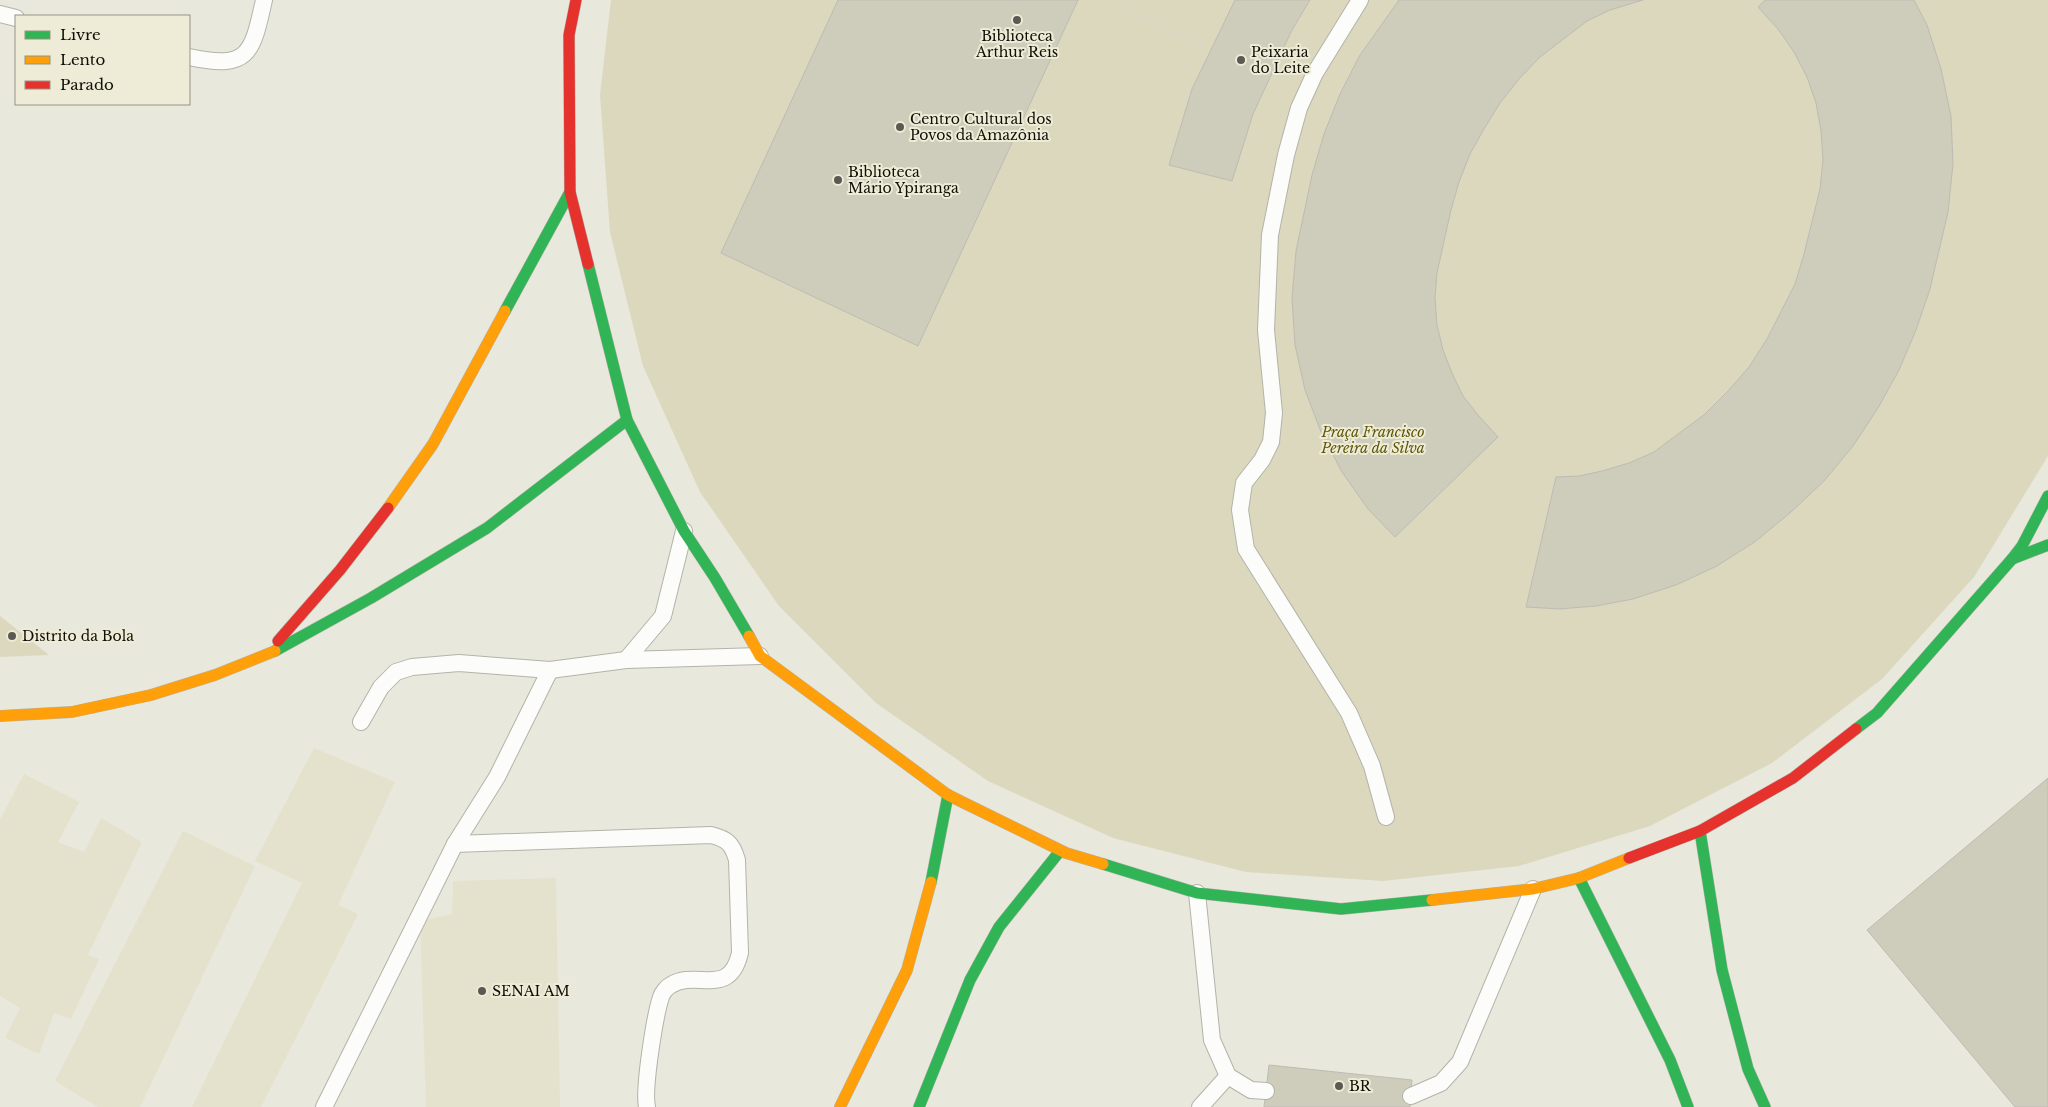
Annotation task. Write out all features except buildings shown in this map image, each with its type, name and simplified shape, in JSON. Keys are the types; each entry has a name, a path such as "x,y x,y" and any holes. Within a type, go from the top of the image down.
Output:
{"main road":[{"path":"576,0 569,36 570,192 627,420 684,531 715,578 760,656 948,795 1060,851 1196,893 1341,909 1533,889 1579,878 1700,831 1792,778 1877,713 2012,559 2022,546 2048,496"},
{"path":"266,656 340,570 394,500 433,444 570,192"},
{"path":"0,716 72,712 151,695 215,675 266,656 371,598 486,528 627,420"},
{"path":"2012,559 2048,545"},
{"path":"840,1107 907,970 929,894 948,795"},
{"path":"1700,831 1722,970 1748,1069 1765,1106"},
{"path":"919,1107 970,980 1000,927 1060,851"},
{"path":"1579,878 1670,1060 1688,1107"}],"lane":[{"path":"190,57 214,62 232,61 248,51 256,35 264,0"},
{"path":"1360,0 1315,73 1299,108 1286,155 1270,235 1266,330 1274,413 1271,442 1262,460 1244,483 1240,510 1246,550 1349,713 1372,766 1386,817"},
{"path":"0,14 15,18"},
{"path":"626,660 663,616 684,531"},
{"path":"361,722 381,687 396,672 412,667 459,662 550,670 626,660 760,656"},
{"path":"324,1107 455,844 497,777 550,670"},
{"path":"455,844 710,835 723,838 733,847 736,860 740,953 737,966 728,976 716,980 684,981 670,985 662,995 649,1067 647,1107"},
{"path":"1411,1096 1441,1083 1460,1062 1533,889"},
{"path":"1196,893 1212,1040 1228,1076 1251,1090 1266,1091"},
{"path":"1200,1107 1228,1076"}],"path":[{"path":"1127,13 1202,48"}],"shaded area":[{"path":"314,748 395,782 338,905 358,914 261,1107 192,1107 302,883 255,861"},
{"path":"24,774 79,802 58,842 84,852 101,818 142,842 88,955 99,959 71,1019 54,1013 39,1054 5,1038 20,1008 0,996 0,820"},
{"path":"183,831 255,866 140,1107 98,1107 55,1081"},
{"path":"556,878 560,1107 426,1107 420,921 452,914 453,881"}],"green space":[{"name":"Praça Francisco Pereira da Silva","path":"611,0 2048,0 2048,456 1974,577 1882,679 1772,763 1650,826 1519,866 1383,881 1246,872 1113,838 988,781 876,703 779,606 700,492 643,366 610,232 600,95"},
{"name":"Distrito da Bola","path":"0,616 49,655 0,657"}],"traffic: fast":[{"path":"505,311 570,192"},
{"path":"588,264 627,420 684,531 715,578 749,636"},
{"path":"275,651 371,598 487,528 627,420"},
{"path":"1856,729 1877,713 2012,559 2022,546 2048,496"},
{"path":"2012,559 2048,545"},
{"path":"931,882 948,795"},
{"path":"1700,831 1722,970 1748,1069 1765,1107"},
{"path":"919,1107 970,980 999,927 1060,851"},
{"path":"1103,864 1197,893 1341,909 1432,900"},
{"path":"1579,878 1670,1060 1688,1107"}],"traffic: slow":[{"path":"388,508 433,444 505,311"},
{"path":"749,636 760,656 948,795 1066,853 1103,864"},
{"path":"0,716 72,712 151,695 215,675 275,651"},
{"path":"1432,900 1533,889 1579,878 1629,858"},
{"path":"840,1107 907,970 931,882"}],"traffic: jam":[{"path":"576,0 569,35 570,192 588,264"},
{"path":"278,641 340,570 388,508"},
{"path":"1629,858 1700,831 1793,778 1856,729"}],"place":[{"name":"Biblioteca Arthur Reis","path":"1017,20"},
{"name":"Peixaria do Leite","path":"1241,60"},
{"name":"Centro Cultural dos Povos da Amazônia","path":"900,127"},
{"name":"Biblioteca Mário Ypiranga","path":"838,180"},
{"name":"Distrito da Bola","path":"12,636"},
{"name":"SENAI AM","path":"482,991"},
{"name":"BR","path":"1339,1086"}]}
